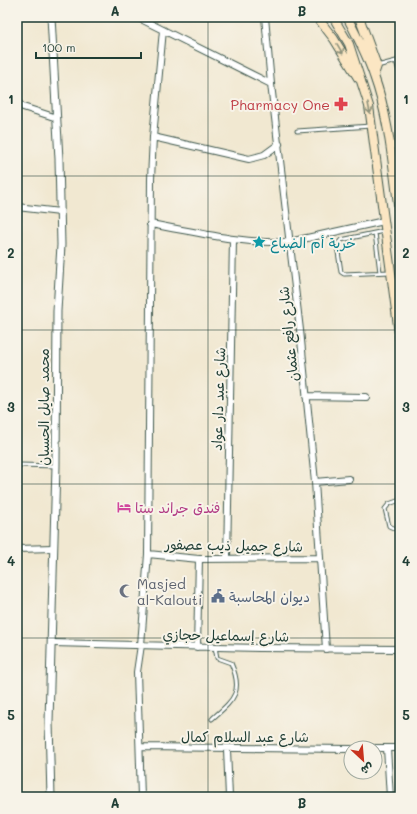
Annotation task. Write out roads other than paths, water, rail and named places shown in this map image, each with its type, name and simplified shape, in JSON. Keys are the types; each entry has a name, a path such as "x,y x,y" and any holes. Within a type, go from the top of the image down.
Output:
{"main road":[{"path":"317,17 326,28 364,87"},
{"path":"334,17 348,44 364,87 372,126 400,341"},
{"path":"347,17 359,39 374,75 384,111 400,218"},
{"path":"359,17 377,66 374,75"}],"street":[{"name":"محمد صايل الحسبان","path":"51,17 57,118 60,212 55,397 56,466 49,722 51,797"},
{"path":"137,17 271,84"},
{"name":"شارع رافع عثمان","path":"266,17 271,84 279,144 315,482 326,649"},
{"path":"141,797 137,672 141,645 148,554 150,224 153,137 163,30"},
{"path":"17,102 23,107 57,118"},
{"path":"153,137 249,159 264,155 279,144"},
{"path":"17,207 60,212"},
{"path":"150,224 234,240 289,242 384,221"},
{"name":"شارع عبد دار عواد","path":"227,559 234,240"},
{"path":"306,396 366,396"},
{"path":"315,482 349,479"},
{"path":"17,549 53,548"},
{"name":"شارع جميل ذيب عصفور","path":"148,554 199,559 320,558"},
{"path":"197,647 199,559"},
{"name":"شارع إسماعيل حجازي","path":"52,643 400,650"},
{"name":"شارع عبد السلام كمال","path":"140,747 227,749 343,748"},
{"path":"383,748 400,748"},
{"path":"387,748 390,797"},
{"path":"227,749 229,797"}],"lane":[{"path":"377,66 400,60"},
{"path":"396,61 400,75"},
{"path":"298,131 372,126"},
{"path":"386,231 341,240 337,244 341,272 344,274 392,272"},
{"path":"375,233 380,272"},
{"path":"20,465 56,466"},
{"path":"400,500 390,504 385,509 389,526 396,529 400,528"},
{"path":"212,719 230,703 236,691 231,663 217,658 215,647"}],"place":[{"name":"Pharmacy One","path":"341,104"},
{"name":"خربة أم الضباع","path":"259,242"},
{"name":"فندق جراند ستا","path":"124,507"},
{"name":"Masjed al-Kalouti","path":"126,591"},
{"name":"ديوان المحاسبة","path":"218,596"}]}
